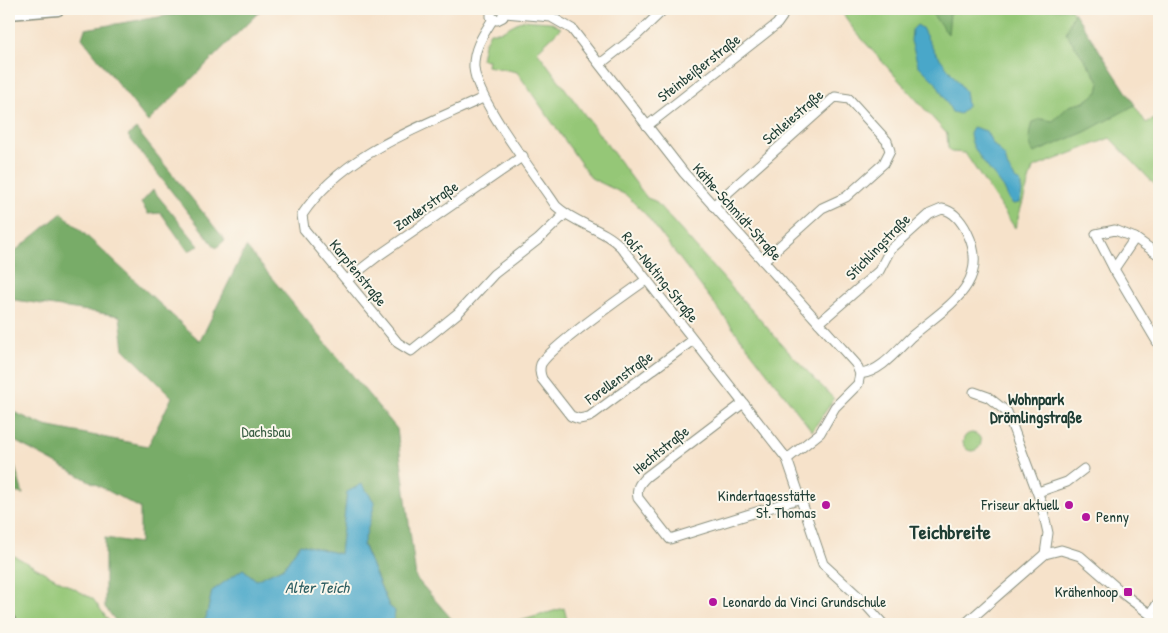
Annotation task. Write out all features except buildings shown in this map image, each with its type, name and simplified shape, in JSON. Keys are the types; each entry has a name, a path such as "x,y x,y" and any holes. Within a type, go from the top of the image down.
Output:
{"main road":[{"path":"9,13 58,9"}],"street":[{"path":"490,9 493,19"},
{"path":"600,64 637,35 664,9"},
{"name":"Steinbeißerstraße","path":"647,126 777,24 782,17 783,9"},
{"name":"Rolf-Nolting-Straße","path":"504,11 499,20 493,19 479,40 476,52 474,68 483,98 556,206 565,214 612,237 787,459 820,558 828,570 858,596 883,624"},
{"name":"Käthe-Schmidt-Straße","path":"504,11 551,16 559,19 572,29 684,173 856,364 860,374"},
{"name":"Schleiestraße","path":"714,206 835,97 849,99 888,141 890,152 884,163 842,200 822,208 763,261"},
{"name":"Karpfenstraße","path":"483,98 356,160 338,175 306,209 302,215 304,229 398,343 411,351 458,313 494,274 539,239 565,214"},
{"name":"Zanderstraße","path":"347,280 378,256 523,156"},
{"name":"Stichlingstraße","path":"819,323 879,271 890,250 930,214 942,209 957,217 966,230 973,250 972,270 967,286 957,300 939,317 922,328 876,369 860,374"},
{"path":"1159,255 1134,238 1115,230 1096,234 1114,269 1159,345"},
{"path":"1114,269 1134,238"},
{"name":"Forellenstraße","path":"646,280 561,345 541,364 539,373 542,379 571,416 579,419 590,416 693,340"},
{"path":"787,459 820,433 835,406 858,384 860,374"},
{"path":"974,392 988,397 1007,412 1038,492 1048,533 1045,554"},
{"name":"Hechtstraße","path":"742,404 639,484 636,490 638,498 670,539 801,498"},
{"path":"1038,492 1066,482 1084,469"},
{"path":"965,624 1045,554 1061,550 1080,556 1159,621"},
{"path":"1151,614 1159,600"},
{"path":"9,620 10,624"}],"green space":[{"path":"196,9 262,9 148,122 82,38 85,29"},
{"path":"840,9 1071,9 1146,123 1159,117 1159,189 1110,138 1033,168 1015,228 965,153 951,152 948,148 947,134 854,30"},
{"path":"928,9 947,9 950,13 948,34"},
{"path":"1074,12 1135,105 1085,132 1034,153 1029,138 1032,122 1041,119 1053,121 1069,106 1084,102 1098,92 1100,82 1066,33"},
{"path":"522,20 550,22 561,28 537,51 647,198 655,201 786,349 834,399 812,431 647,216 626,195 591,178 517,72 487,66 488,60 481,59 484,44 490,32 500,32"},
{"path":"136,129 225,240 216,248 128,136"},
{"path":"153,190 199,246 188,251 161,213 148,214 141,203"},
{"name":"Dachsbau","path":"62,213 200,341 246,247 397,429 416,578 456,624 393,624 395,611 389,606 363,544 375,503 347,492 340,554 300,544 284,567 256,580 243,569 212,591 206,618 201,624 118,624 105,607 105,538 140,543 140,508 9,438 9,410 45,426 148,446 172,397 124,349 120,316 9,299 9,256"},
{"path":"972,433 978,436 981,442 978,448 972,451 966,448 963,442 966,436"},
{"path":"9,446 23,494 9,491"},
{"path":"9,553 93,599 111,624 15,624 9,589"},
{"path":"564,608 568,624 510,624"}],"water":[{"path":"917,25 922,28 933,49 965,91 967,106 960,114 952,112 936,83 918,65 911,41 912,30"},
{"path":"973,127 986,131 993,144 1005,157 1008,168 1016,180 1020,181 1022,193 1019,203 1013,204 1011,202 1003,187 978,155 971,141 970,134"},
{"name":"Alter Teich","path":"362,484 375,503 363,545 389,606 395,611 393,624 201,624 206,618 212,591 243,569 256,580 284,567 300,544 340,554 347,492"}],"place":[{"name":"Kindertagesstätte St. Thomas","path":"826,505"},
{"name":"Friseur aktuell","path":"1069,505"},
{"name":"Penny","path":"1086,517"},
{"name":"Krähenhoop","path":"1128,592"},
{"name":"Leonardo da Vinci Grundschule","path":"713,602"}],"district":[{"name":"Wohnpark Drömlingstraße","path":"1036,408"},
{"name":"Teichbreite","path":"950,532"}]}
